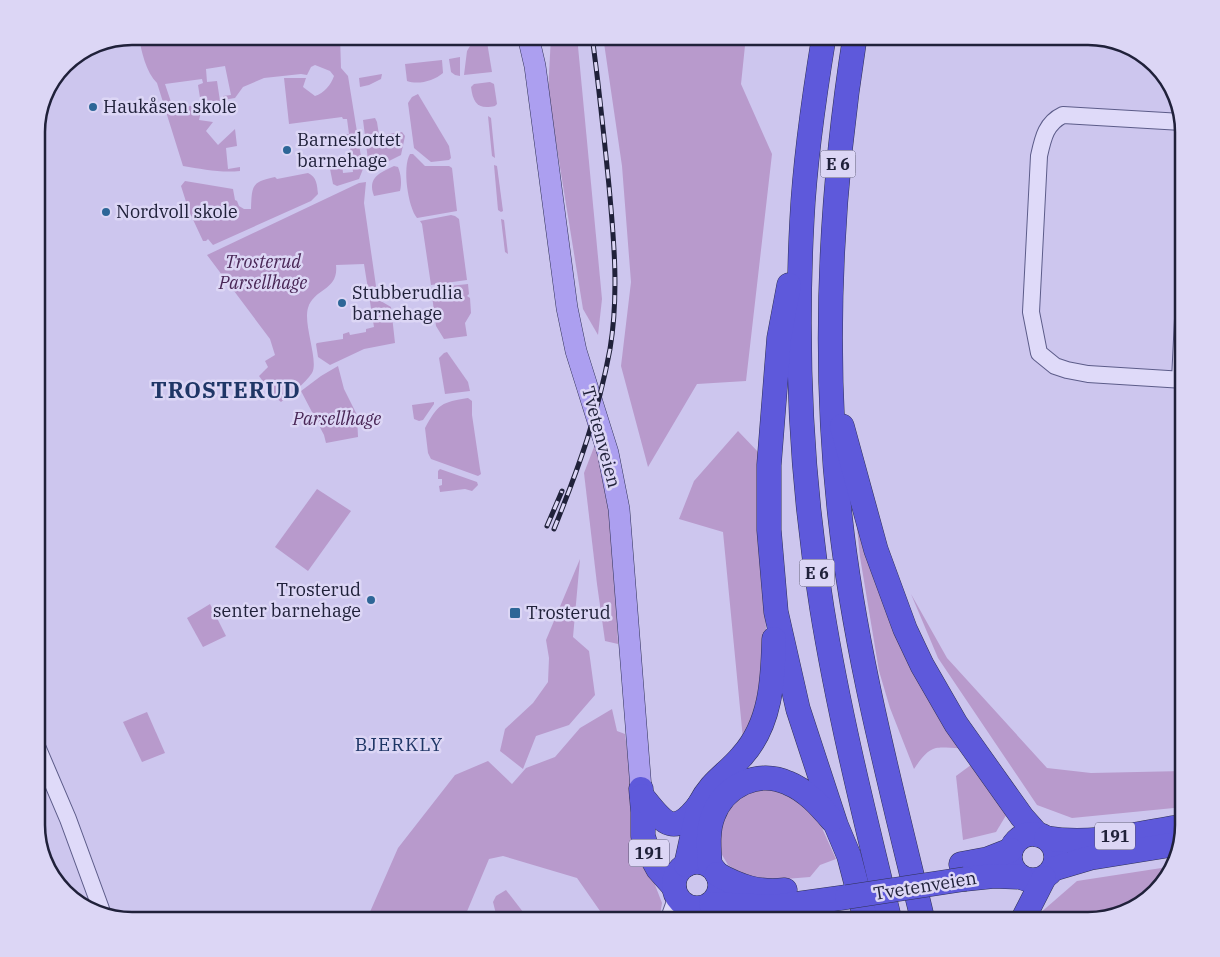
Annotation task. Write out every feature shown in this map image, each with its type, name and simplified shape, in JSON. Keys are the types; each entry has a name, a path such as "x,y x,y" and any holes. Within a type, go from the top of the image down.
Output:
{"highway":[{"name":"E 6","path":"823,45 808,148 802,218 800,379 805,474 822,609 843,721 888,912"},
{"name":"E 6","path":"854,45 845,101 834,209 830,300 831,388 840,516 861,649 921,912"},
{"name":"E 6","path":"802,218 779,338 770,437 769,522 776,612 798,709 836,825 849,856 864,912"},
{"path":"831,388 854,462 876,550 922,665 956,724 1022,817 1042,837 1051,843 1056,856 1039,875 1027,911"},
{"name":"E 6","path":"688,892 704,809 714,782 739,760 754,739 763,720 769,700 776,612"},
{"name":"E 6","path":"642,799 668,822 679,824 704,809 734,787 749,780 765,778 780,780 806,794 836,825"},
{"name":"Tvetenveien","path":"642,799 663,849 688,892"},
{"path":"688,892 719,890 704,809"},
{"name":"191","path":"1011,850 1022,837 1027,835 1061,841 1087,841 1175,827"},
{"name":"191","path":"1039,875 1090,858 1172,845"},
{"path":"1011,850 1012,868 1039,875"},
{"name":"Tvetenveien","path":"963,872 1011,850"},
{"name":"Tvetenveien","path":"688,892 698,862 741,886 765,891 846,889"},
{"name":"Tvetenveien","path":"688,892 775,907 846,889 963,872 994,876 1039,875"}],"main road":[{"name":"Tvetenveien","path":"530,45 535,66 571,330 608,453 618,499 623,542 642,799"},
{"name":"Tvetenveien","path":"535,66 536,45"}],"street":[{"path":"1174,122 1063,115 1054,119 1048,127 1042,138 1039,156 1031,312 1039,353 1055,366 1088,374 1175,380"},
{"path":"45,766 74,835 99,905"},
{"path":"674,912 688,892"}],"green space":[{"path":"140,45 340,45 341,68 348,76 363,169 359,179 337,186 333,184 329,164 342,163 343,173 353,172 350,146 342,147 340,135 349,134 347,119 342,117 289,124 284,78 306,78 303,87 315,96 318,95 327,88 334,76 330,71 315,65 311,67 307,75 264,78 243,87 235,98 223,100 223,96 231,95 225,66 206,69 207,82 217,81 220,101 201,104 198,85 203,83 202,79 165,84 173,108 199,105 202,107 199,120 213,122 206,131 218,145 235,129 237,146 226,148 228,169 240,167 240,171 218,171 183,166 157,83 150,73"},
{"path":"488,45 492,72 464,75 467,51 470,46"},
{"path":"551,45 578,45 602,299 598,335 583,309 548,93"},
{"path":"604,45 745,45 741,84 772,154 746,381 697,384 648,467 621,366 631,282 622,166"},
{"path":"460,57 460,76 451,72 449,59"},
{"path":"442,60 443,73 439,76 421,82 407,81 405,64"},
{"path":"382,74 381,79 360,87 359,78"},
{"path":"490,82 494,84 497,104 489,107 480,106 473,97 471,87 474,84"},
{"path":"418,94 449,146 451,158 449,160 431,162 414,148 408,103 412,97"},
{"path":"488,116 491,118 495,158 492,156"},
{"path":"375,118 379,135 402,132 405,136 401,155 379,166 372,164 368,160 363,120"},
{"path":"410,154 413,154 425,166 449,166 452,168 457,211 417,218 411,205 407,187 406,168"},
{"path":"494,165 497,166 503,211 501,212 498,210"},
{"path":"394,166 398,167 400,173 400,191 374,196 372,184 376,176"},
{"path":"308,173 315,179 318,191 318,194 311,201 213,245 208,239 203,241 189,211 181,186 185,181 233,189 235,200 239,206 244,209 251,209 253,190 257,183 275,177 277,179"},
{"name":"Trosterud Parsellhage","path":"366,182 364,203 377,293 379,300 391,307 395,343 364,349 330,365 318,357 317,343 343,339 343,334 349,332 350,335 366,332 366,329 374,327 364,264 336,265 334,280 315,296 308,308 308,324 314,360 312,373 281,402 273,395 259,376 268,367 265,361 275,355 270,339 207,255 359,183"},
{"path":"451,215 459,219 467,280 431,285 420,221"},
{"path":"501,219 504,220 508,254 505,252"},
{"path":"468,284 469,294 467,296 470,298 471,313 465,323 467,336 444,339 436,326 431,288"},
{"path":"447,352 468,382 470,391 445,394 439,358"},
{"name":"Parsellhage","path":"338,366 344,389 357,415 358,437 326,443 324,435 301,391"},
{"path":"468,398 472,401 472,415 481,474 478,476 431,459 428,453 425,428 437,409 446,403"},
{"path":"434,402 423,420 414,419 412,405"},
{"path":"738,431 761,455 767,665 749,733 743,739 723,532 679,519 694,481"},
{"path":"596,442 612,513 618,644 605,641 584,473"},
{"path":"440,469 477,482 478,485 472,491 465,489 440,492 439,486 442,485 442,479 438,479 438,471"},
{"path":"853,488 969,748 937,748 927,753 914,769 890,708 879,671 860,557"},
{"path":"317,489 351,511 308,571 275,547"},
{"path":"580,559 573,637 589,651 595,695 569,725 536,736 523,769 500,751 505,729 533,703 548,682 549,658 546,640"},
{"path":"911,594 947,658 1047,768 1091,773 1175,771 1175,808 1072,818 1037,805 938,658"},
{"path":"210,604 226,636 203,647 187,618"},
{"path":"612,709 617,731 625,734 640,846 662,903 660,912 601,912 577,878 503,856 489,859 467,912 370,912 398,848 455,775 488,761 512,784 526,768 555,757 580,728"},
{"path":"147,712 165,753 142,762 123,722"},
{"path":"975,762 1008,812 996,832 963,840 956,776"},
{"path":"752,787 773,788 801,800 822,828 836,859 820,865 810,877 773,880 749,878 728,865 718,848 718,826 728,806"},
{"path":"1164,868 1150,887 1127,903 1116,907 1088,912 1041,912 1077,881"},
{"path":"506,890 523,912 496,912 493,902 496,896"}],"railway":[{"path":"554,529 580,462 594,418 613,329 615,288 613,227 593,45"},
{"path":"547,526 562,491"}],"place":[{"name":"Haukåsen skole","path":"93,107"},
{"name":"Barneslottet barnehage","path":"287,150"},
{"name":"Nordvoll skole","path":"106,212"},
{"name":"Stubberudlia barnehage","path":"342,303"},
{"name":"Trosterud senter barnehage","path":"371,600"},
{"name":"Trosterud","path":"515,613"}],"district":[{"name":"TROSTERUD","path":"226,390"},
{"name":"BJERKLY","path":"399,744"}]}
